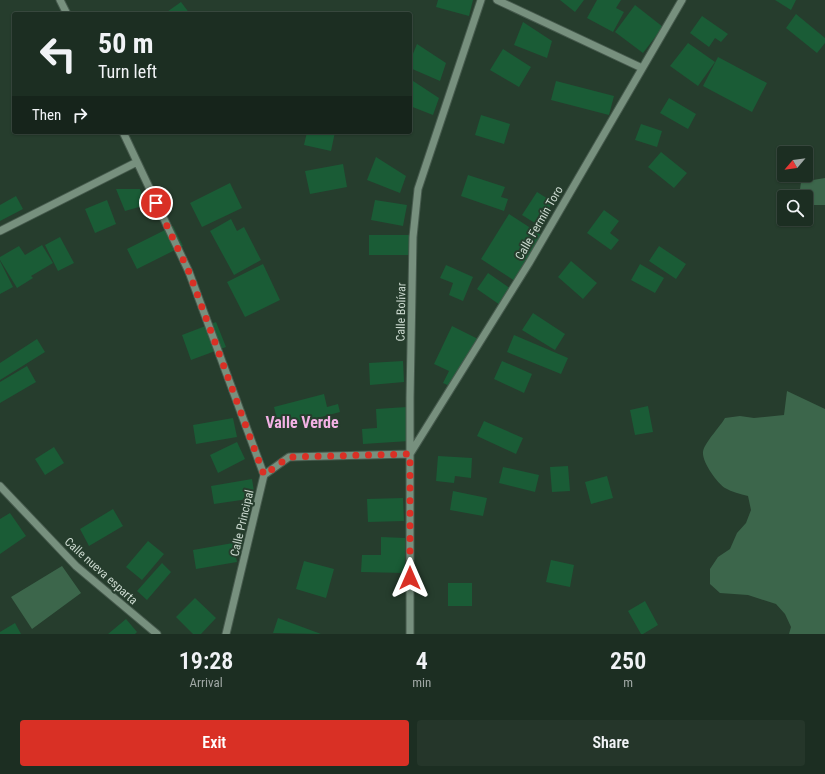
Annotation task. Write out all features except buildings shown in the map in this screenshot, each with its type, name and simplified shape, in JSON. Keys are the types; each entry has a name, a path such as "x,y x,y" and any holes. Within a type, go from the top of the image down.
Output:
{"street":[{"path":"60,0 66,12"},
{"name":"Calle Bolívar","path":"410,634 410,454 413,237 418,189 481,0"},
{"path":"497,0 642,68"},
{"name":"Calle Fermín Toro","path":"410,454 529,263 682,0"},
{"path":"124,134 189,272 264,475 289,457 410,454"},
{"path":"0,231 137,162"},
{"name":"Calle Principal","path":"226,634 264,475"},
{"name":"Calle nueva esparta","path":"0,486 76,566 157,634"}],"green space":[{"path":"825,178 825,205 813,205 813,190 800,190 801,182 813,182 813,180"},
{"path":"787,391 825,409 825,634 789,634 791,627 785,614 776,604 748,595 720,593 710,584 710,569 718,557 730,549 737,533 746,523 751,510 748,496 725,488 714,477 703,456 704,448 725,418 740,416 754,418 784,415"},
{"path":"62,566 81,593 32,629 11,597"}],"district":[{"name":"Valle Verde","path":"302,422"}],"route":[{"path":"156,203 189,272 264,475 289,457 410,454 410,578"}]}
